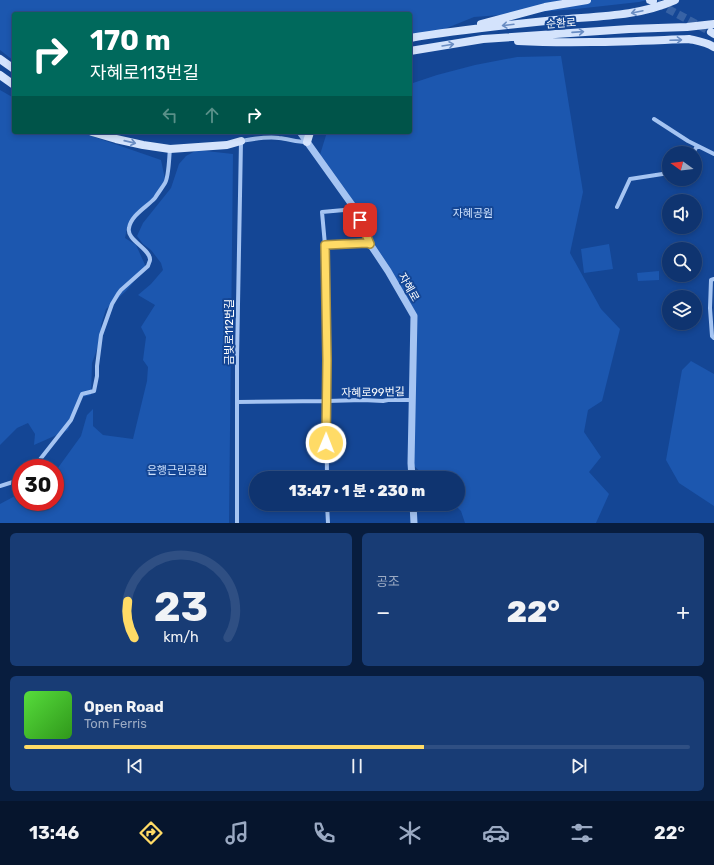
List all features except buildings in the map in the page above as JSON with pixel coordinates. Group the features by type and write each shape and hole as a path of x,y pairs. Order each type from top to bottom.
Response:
{"main road":[{"path":"460,31 545,7 587,0"},
{"name":"순환로","path":"412,38 518,24 621,15 644,10 675,0"},
{"name":"순환로","path":"412,51 483,39 629,29 687,27 713,30"},
{"path":"483,39 541,42 689,39 709,44 714,47"},
{"path":"0,59 12,67"},
{"path":"0,75 12,83"},
{"path":"99,134 143,145 170,149 227,145 241,141"},
{"path":"307,142 309,134"}],"street":[{"path":"654,119 697,146"},
{"name":"자혜로","path":"301,134 355,208 370,244 388,271 414,316 412,471"},
{"path":"241,141 278,138 307,142"},
{"name":"금빛로112번길","path":"237,523 238,248 241,141"},
{"path":"702,148 714,154"},
{"path":"40,459 71,420 82,394 94,391 97,376 96,366 102,335 112,304 121,290 148,266 150,257 129,234 128,230 130,222 155,198 166,181 170,149"},
{"path":"617,207 630,179 662,174"},
{"path":"327,471 325,245 322,212 355,208"},
{"path":"325,245 370,244"},
{"path":"714,279 711,280 710,308 712,336 714,338"},
{"name":"자혜로99번길","path":"237,402 412,400"},
{"path":"0,486 12,482"},
{"path":"327,511 328,523"},
{"path":"413,511 414,523"}],"green space":[{"path":"0,0 647,0 576,9 474,17 412,42 412,12 12,12 12,59 0,50"},
{"name":"자혜공원","path":"561,56 583,192 570,253 601,309 620,329 602,401 588,410 584,432 601,457 589,472 609,494 596,523 465,523 461,511 465,511 465,471 420,471 411,463 414,316 355,209 319,158 326,134 412,134 412,83 475,65 517,57"},
{"path":"0,90 12,97 12,134 86,134 161,160 165,179 156,196 127,228 125,238 136,245 146,267 126,291 106,309 101,325 102,335 92,363 91,395 82,397 74,412 68,430 34,445 35,434 28,423 17,428 0,445"},
{"name":"은행근린공원","path":"197,150 233,154 229,523 0,523 0,504 12,498 12,511 64,511 64,460 81,436 87,415 93,409 93,426 103,435 133,439 147,381 148,367 143,360 146,337 141,327 155,305 138,295 151,284 163,270 161,263 137,236 143,223 171,188 179,164 186,156"},
{"path":"609,244 613,269 584,273 581,249"},
{"path":"659,271 659,280 638,281 637,273"},
{"path":"691,361 714,374 714,506 679,483 666,460 682,370"}],"tunnel":[{"path":"657,3 711,32"}],"route":[{"path":"326,443 327,360 325,245 343,243 370,244 360,220"}]}
